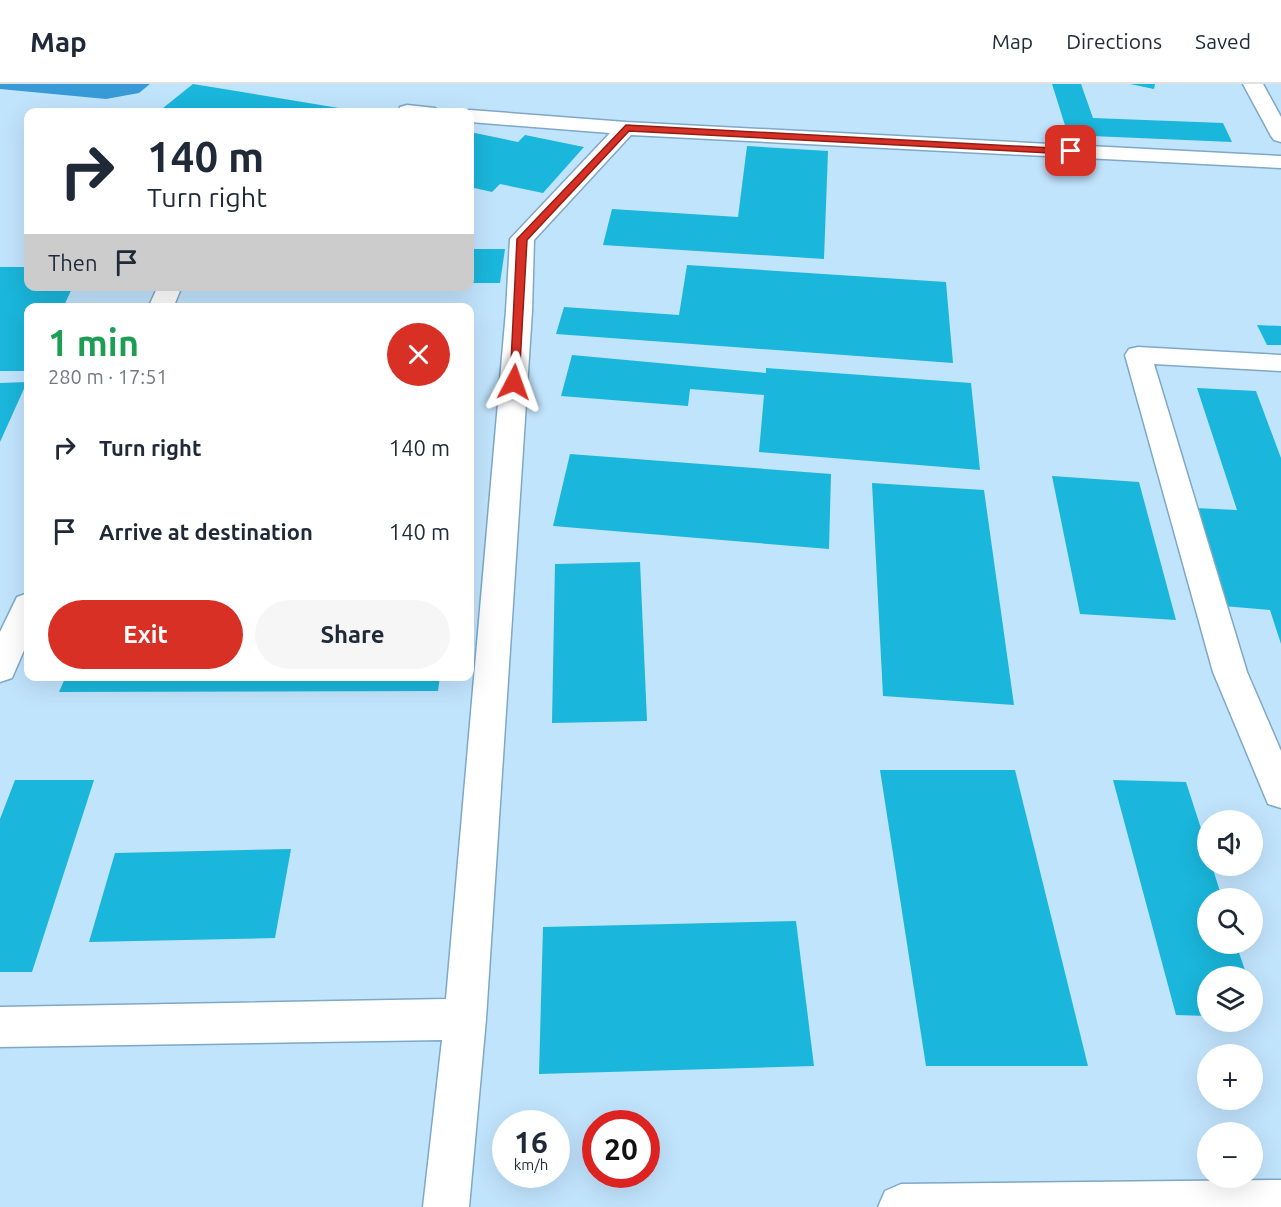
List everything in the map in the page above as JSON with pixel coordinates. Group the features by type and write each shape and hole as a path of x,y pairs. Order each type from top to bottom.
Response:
{"street":[{"path":"1253,84 1281,136"},
{"path":"474,116 626,128 1281,162"},
{"path":"446,1207 465,1019 519,311 522,239 626,128"},
{"path":"1281,363 1138,355 1230,672 1281,793"},
{"path":"0,669 24,614"},
{"path":"0,1027 465,1019"},
{"path":"902,1207 1281,1203"}],"water":[{"path":"0,84 150,84 139,93 106,99 0,89"}],"building":[{"path":"193,84 339,108 163,108"},
{"path":"1052,84 1081,84 1093,118 1223,123 1232,142 1068,135"},
{"path":"1130,84 1155,84 1154,89"},
{"path":"474,133 518,142 525,135 584,147 543,193 500,184 492,192 474,188"},
{"path":"747,146 828,151 824,259 603,245 612,209 738,217"},
{"path":"474,249 505,249 500,283 474,283"},
{"path":"687,265 946,282 953,363 556,334 564,307 679,315"},
{"path":"0,267 24,267 24,291 71,291 65,303 24,303 24,371 0,371"},
{"path":"1257,325 1281,326 1281,345 1267,345"},
{"path":"572,355 766,373 766,368 971,383 980,470 759,452 764,395 690,389 688,406 561,396"},
{"path":"24,382 24,389 0,442 0,383"},
{"path":"1197,388 1256,391 1281,458 1281,644 1270,610 1223,606 1195,508 1237,510"},
{"path":"570,454 831,474 829,549 553,526"},
{"path":"1052,476 1139,482 1176,620 1080,614"},
{"path":"872,483 984,490 1014,705 883,696"},
{"path":"640,562 647,721 552,723 555,564"},
{"path":"64,681 439,681 438,691 59,692"},
{"path":"880,770 1015,770 1088,1066 926,1066"},
{"path":"15,780 94,780 32,972 0,972 0,819"},
{"path":"1113,780 1186,782 1197,816 1197,876 1215,876 1219,888 1197,888 1197,954 1239,954 1244,966 1197,966 1197,1016 1176,1015"},
{"path":"291,849 275,938 89,942 115,853"},
{"path":"796,921 814,1066 539,1074 543,927"}],"route":[{"path":"514,382 522,239 568,193 626,128 1071,151"}]}
